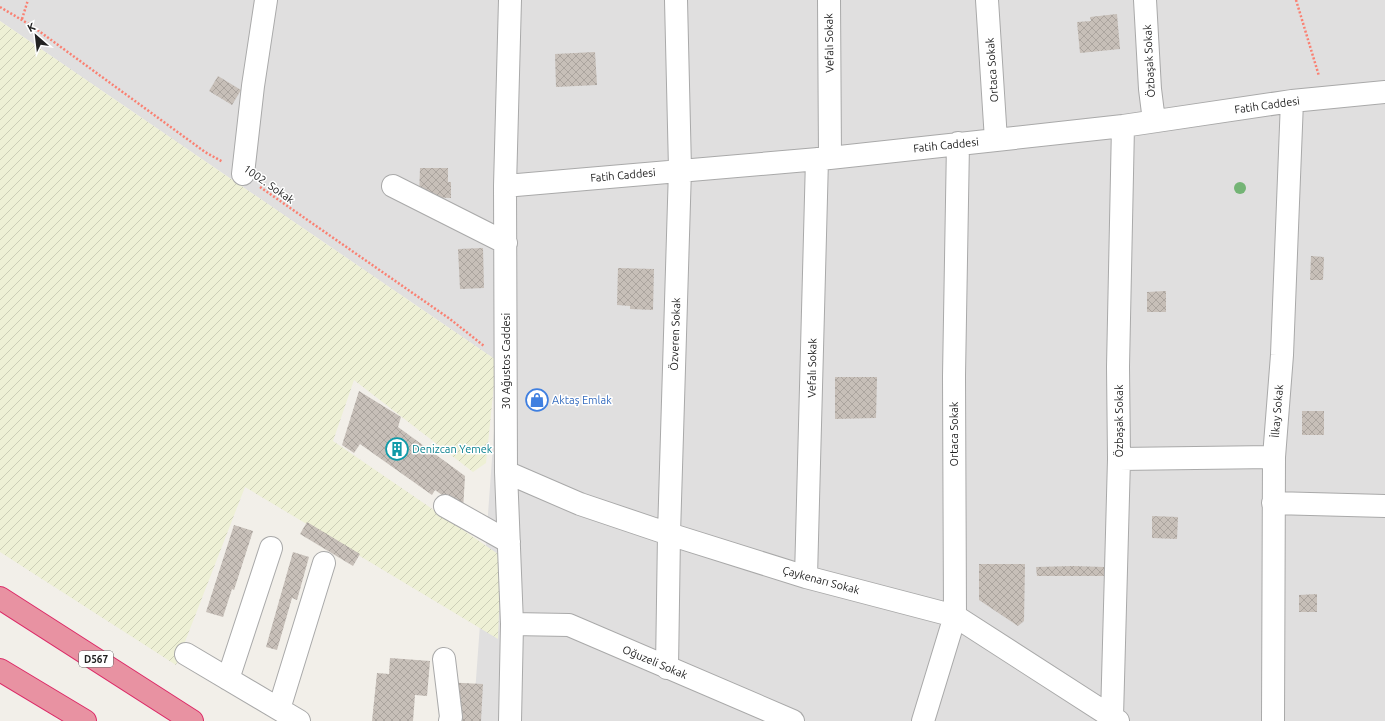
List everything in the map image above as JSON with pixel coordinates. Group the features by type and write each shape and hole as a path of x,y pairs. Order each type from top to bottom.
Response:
{"highway":[{"name":"D567","path":"0,598 192,721"},
{"path":"0,670 85,721"}],"street":[{"path":"243,174 253,86 266,0"},
{"name":"30 Ağustos Caddesi","path":"510,0 506,186 506,472 512,624 510,721"},
{"name":"Özveren Sokak","path":"667,668 669,534 680,169 676,0"},
{"name":"Vefalı Sokak","path":"806,577 824,158 829,0"},
{"name":"Ortaca Sokak","path":"987,0 996,140"},
{"name":"Özbaşak Sokak","path":"1145,0 1150,88 1154,121"},
{"name":"Fatih Caddesi","path":"506,186 680,169 824,158 996,140 1123,126 1292,101 1385,92"},
{"name":"İlkay Sokak","path":"1273,721 1274,457 1282,355 1292,101"},
{"name":"Özbaşak Sokak","path":"1115,719 1119,459 1118,367 1123,126"},
{"name":"Ortaca Sokak","path":"923,721 955,616 954,376 958,143"},
{"path":"393,186 506,243"},
{"path":"1119,459 1274,457"},
{"name":"Çaykenarı Sokak","path":"506,472 580,504 669,534 806,577 955,616 1115,719"},
{"path":"1273,503 1385,506"},
{"path":"445,506 509,542"},
{"path":"228,679 271,548"},
{"path":"279,709 324,563"},
{"name":"Oğuzeli Sokak","path":"512,624 569,625 793,721"},
{"path":"186,654 299,721"},
{"path":"444,659 451,717 450,721"}],"path":[{"path":"22,19 28,0"},
{"path":"1296,0 1325,98"},
{"name":"1002. Sokak","path":"0,7 22,19 205,152 243,174 450,319 506,363"}],"shaded area":[{"path":"0,0 1385,0 1385,721 473,721 499,362 0,21"}],"green space":[{"path":"0,21 499,362 496,365 486,463 473,472 354,380 333,441 501,556 498,639 245,487 176,665 0,552"}],"building":[{"path":"1117,14 1120,49 1080,53 1077,22 1091,21 1090,17"},
{"path":"595,52 597,85 556,87 555,54"},
{"path":"218,76 241,90 232,105 209,91"},
{"path":"420,168 448,168 448,182 451,182 451,198 419,197"},
{"path":"483,248 484,288 460,289 458,249"},
{"path":"1311,256 1324,257 1323,280 1310,280"},
{"path":"618,268 654,269 653,310 630,309 630,306 617,305"},
{"path":"1166,291 1166,312 1147,312 1147,292"},
{"path":"835,377 877,377 876,418 835,419"},
{"name":"Denizcan Yemek","path":"359,391 401,417 398,427 465,476 463,510 435,490 432,495 360,444 354,453 342,445"},
{"path":"1302,411 1324,411 1324,435 1302,435"},
{"path":"1152,516 1178,517 1177,539 1152,538"},
{"path":"307,522 360,554 353,566 300,534"},
{"path":"234,525 253,531 234,590 232,589 223,617 206,612"},
{"path":"293,552 309,557 297,600 292,598 277,650 266,647"},
{"path":"979,564 1025,564 1024,621 1018,626 979,600"},
{"path":"1036,567 1104,567 1104,576 1037,576"},
{"path":"1317,594 1317,612 1299,612 1299,595"},
{"path":"390,658 430,661 427,696 415,695 413,721 372,721 377,673 389,674"},
{"path":"442,682 483,684 481,721 440,721"}],"place":[{"name":"Aktaş Emlak","path":"537,400"},
{"name":"Denizcan Yemek","path":"397,449"}]}
